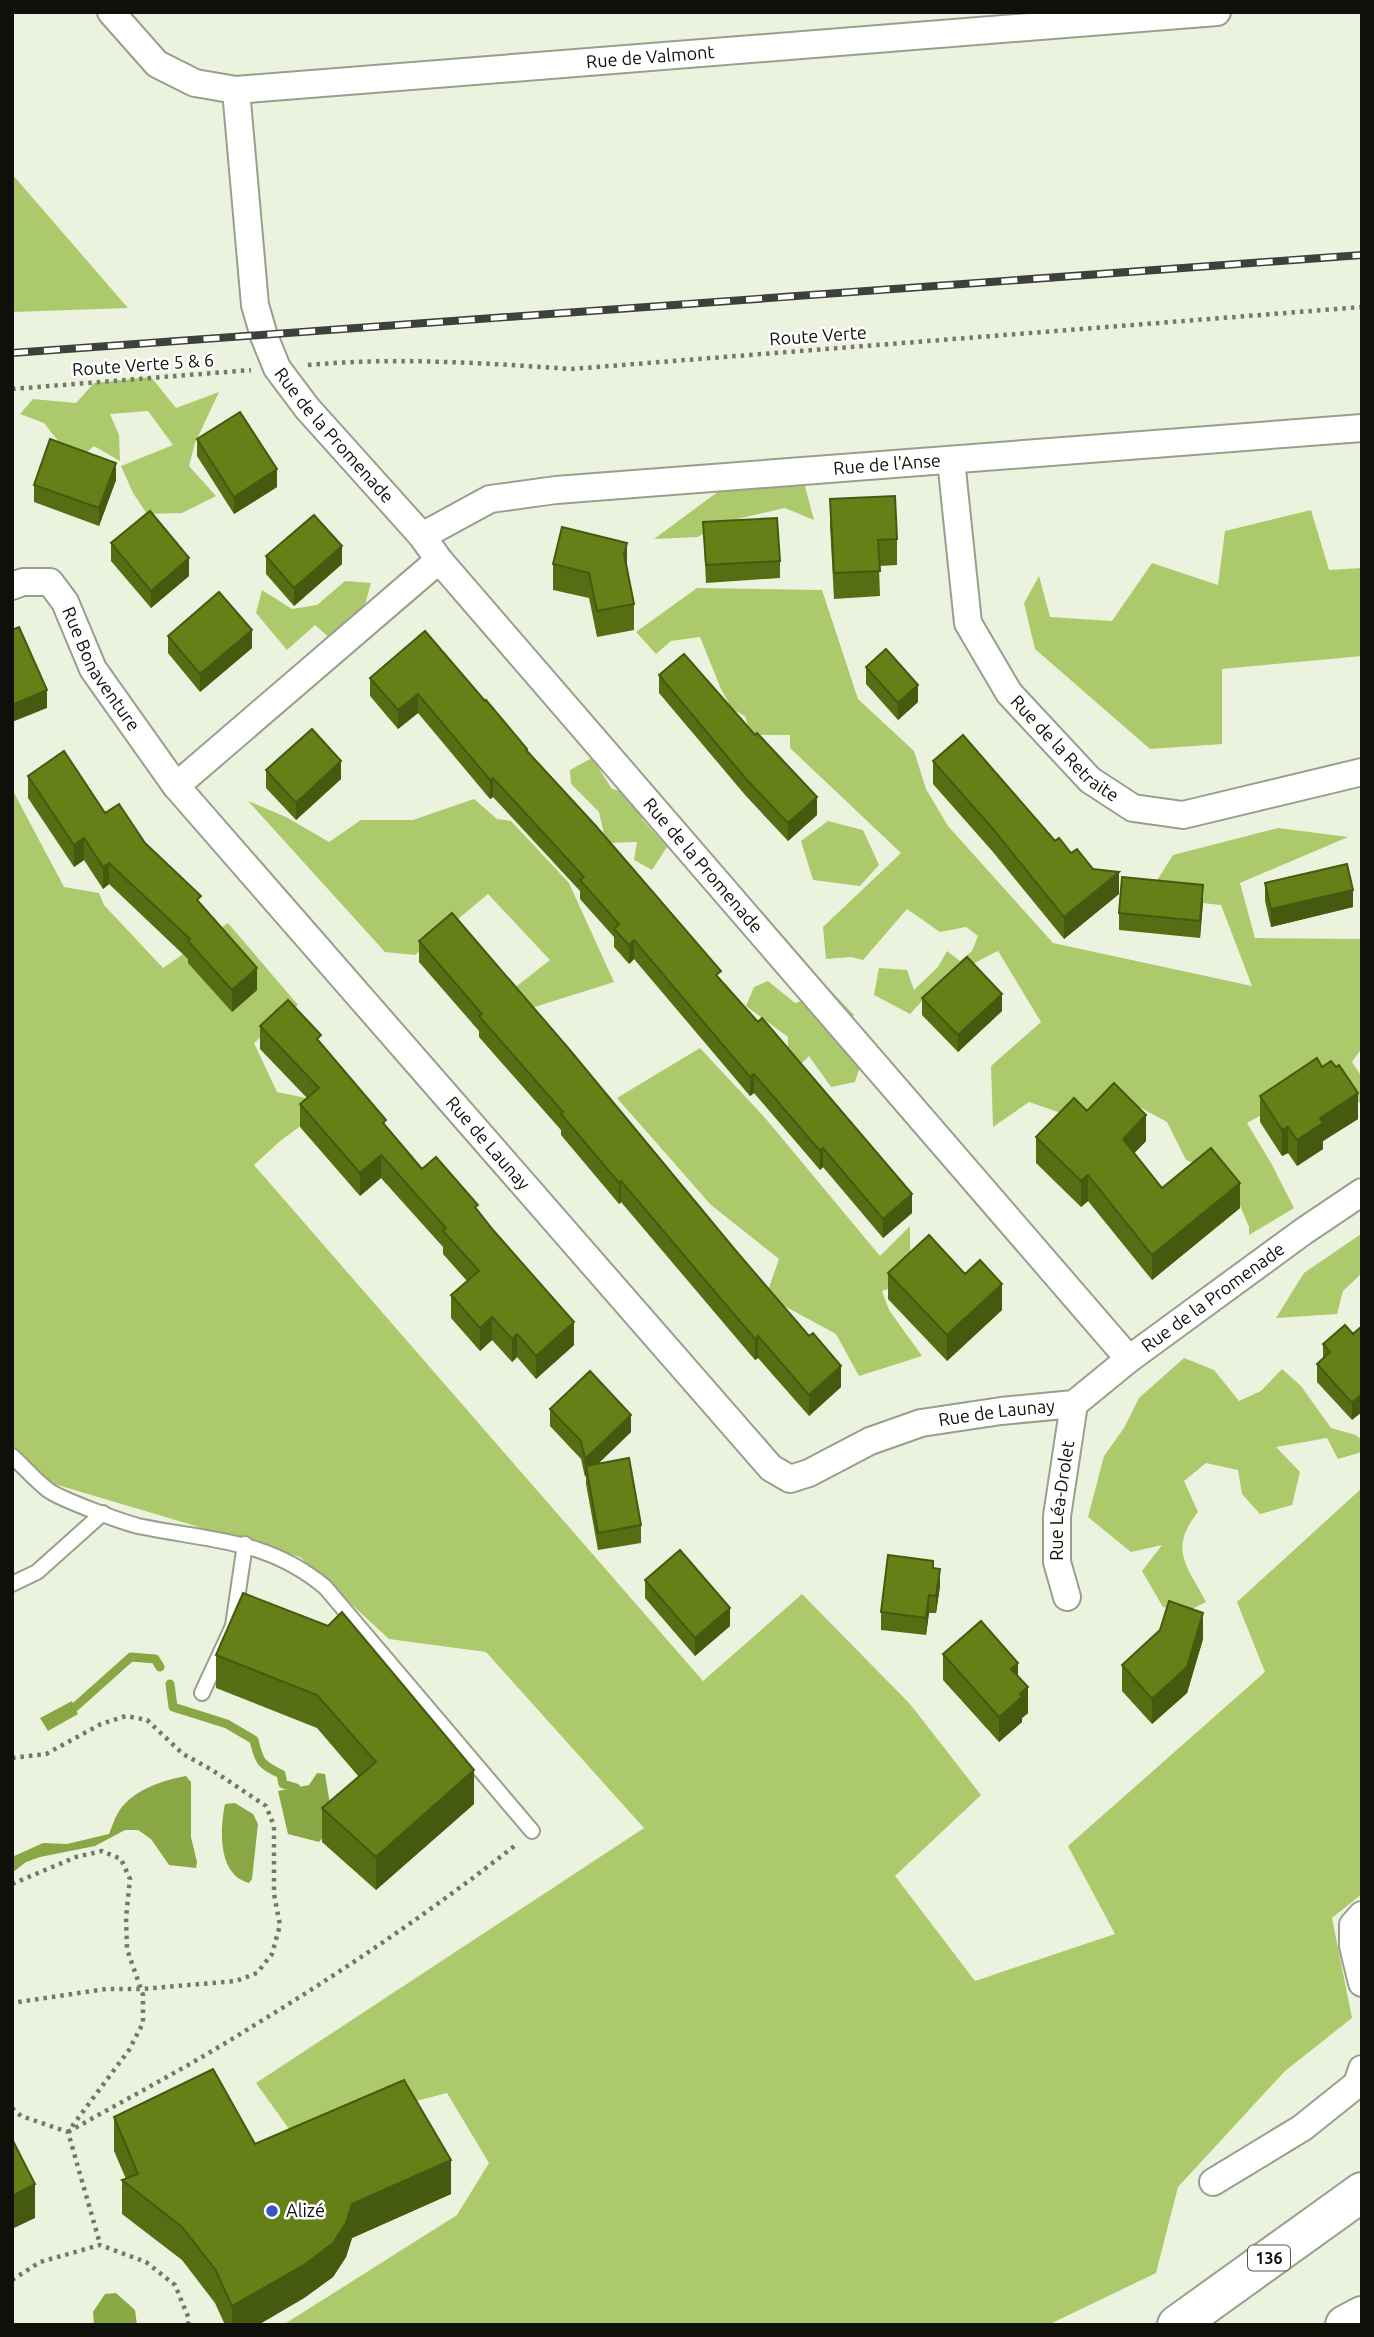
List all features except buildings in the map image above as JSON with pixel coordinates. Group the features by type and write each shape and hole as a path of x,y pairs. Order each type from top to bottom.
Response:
{"main road":[{"name":"136","path":"1177,2325 1362,2193"},
{"path":"1345,2325 1362,2316"}],"street":[{"name":"Rue de Valmont","path":"111,12 157,64 195,83 236,90 1217,12"},
{"name":"Rue de la Promenade","path":"236,90 256,304 264,336 277,368 307,408 422,536 439,560 1129,1359 1362,1192"},
{"name":"Rue de l'Anse","path":"422,536 490,499 556,490 1362,428"},
{"name":"Rue de la Retraite","path":"951,460 968,623 1009,693 1090,780 1133,808 1183,815 1362,772"},
{"path":"176,786 439,560"},
{"name":"Rue Bonaventure","path":"12,586 23,582 50,582 65,602 93,669 176,786"},
{"name":"Rue de Launay","path":"176,786 771,1468 790,1479 809,1473 870,1441 922,1423 1001,1411 1074,1404 1129,1359"},
{"name":"Rue Léa-Drolet","path":"1067,1597 1057,1562 1056,1516 1074,1404"},
{"path":"1362,1915 1353,1925 1353,1946 1362,1983"},
{"path":"1213,2182 1302,2128 1357,2084 1362,2069"}],"lane":[{"path":"12,1457 50,1492 103,1513 135,1525 245,1544 303,1569 325,1587 532,1831"},
{"path":"12,1584 37,1572 103,1513"},
{"path":"202,1693 233,1626 245,1544"}],"path":[{"name":"Route Verte","path":"277,368 351,362 461,362 571,369 1362,307"},
{"name":"Route Verte 5 & 6","path":"12,389 277,368"},
{"path":"12,1758 46,1755 101,1724 126,1716 147,1720 183,1754 266,1806 274,1826 274,1894 280,1925 272,1954 257,1973 236,1981 141,1989 106,1989 12,2003"},
{"path":"12,2108 21,2116 68,2132 252,2027 361,1958 466,1884 532,1831"},
{"path":"12,1884 76,1857 102,1851 121,1859 131,1880 127,1950 141,1989 142,2023 129,2050 68,2132"},
{"path":"68,2132 100,2245"},
{"path":"12,2280 40,2262 100,2245 146,2262 175,2285 189,2319 188,2325"}],"shaded area":[{"path":"12,174 128,308 12,312"},
{"path":"151,377 176,408 219,392 195,443 189,466 216,496 182,513 147,514 133,493 121,466 173,445 148,411 110,414 119,435 120,461 94,446 86,453 63,447 44,423 20,414 33,399 76,403 94,383"},
{"path":"804,483 814,520 785,508 720,523 698,537 654,539 723,488"},
{"path":"1311,510 1329,570 1362,568 1362,656 1222,669 1222,744 1150,749 1035,649 1024,603 1039,576 1050,617 1112,621 1152,563 1218,585 1225,531"},
{"path":"345,581 371,583 363,612 332,640 315,625 287,650 256,613 262,590 292,609 317,605"},
{"path":"697,588 822,590 858,699 914,751 926,789 948,826 1053,943 1252,986 1221,905 1174,900 1156,882 1173,855 1278,828 1348,837 1240,883 1255,938 1362,939 1362,1048 1352,1062 1362,1077 1362,1106 1336,1074 1247,1123 1294,1208 1249,1235 1249,1227 1228,1177 1186,1160 1167,1122 1121,1097 1087,1122 1029,1102 993,1127 991,1066 1041,1022 998,951 951,978 910,1014 874,995 879,968 907,970 914,990 938,967 947,951 960,961 972,951 978,936 966,927 940,932 907,909 863,960 851,957 826,959 823,927 901,853 790,748 790,735 751,735 745,716 732,709 721,689 700,637 671,641 656,654 636,632"},
{"path":"592,758 612,789 643,797 642,819 667,847 652,870 634,860 637,842 606,843 599,812 571,784 570,770"},
{"path":"12,789 64,887 99,893 104,905 163,968 228,923 298,1005 254,1043 277,1092 331,1103 279,1142 254,1165 703,1681 802,1594 910,1704 981,1795 895,1876 975,1981 1115,1934 1068,1846 1265,1672 1237,1602 1362,1488 1362,1894 1332,1918 1352,2018 1285,2071 1178,2187 1156,2273 1048,2325 283,2325 457,2215 489,2163 447,2093 292,2133 256,2083 644,1828 486,1652 389,1639 300,1557 24,1475 12,1462"},
{"path":"474,799 497,819 511,821 569,883 614,982 522,1011 508,993 550,960 488,894 415,955 385,952 248,801 286,817 329,842 361,820 413,820"},
{"path":"828,821 863,830 879,865 860,886 813,880 801,841"},
{"path":"768,981 795,1003 832,992 854,1015 834,1038 861,1063 855,1082 831,1087 809,1056 797,1068 788,1057 788,1037 746,1006 754,987"},
{"path":"700,1048 766,1119 880,1256 910,1226 910,1272 897,1286 882,1291 889,1310 922,1356 859,1376 836,1334 766,1296 779,1259 711,1205 617,1098"},
{"path":"1361,1234 1362,1273 1343,1291 1337,1314 1276,1318 1304,1273"},
{"path":"1184,1358 1214,1370 1239,1401 1261,1391 1282,1369 1301,1386 1331,1428 1356,1435 1362,1440 1362,1452 1338,1459 1327,1438 1276,1447 1300,1472 1292,1505 1260,1514 1242,1494 1238,1470 1206,1463 1184,1481 1198,1512 1189,1525 1182,1547 1187,1567 1206,1602 1190,1610 1163,1607 1142,1571 1162,1545 1131,1552 1088,1517 1104,1456 1124,1428 1139,1398"},
{"path":"72,1701 78,1714 48,1731 40,1718"},
{"path":"317,1773 325,1774 331,1829 319,1842 288,1834 278,1791 309,1785"},
{"path":"186,1776 191,1782 191,1837 196,1868 169,1865 151,1839 138,1830 125,1830 95,1846 26,1862 12,1873 12,1857 43,1843 67,1844 109,1834 118,1813 130,1798 167,1780"},
{"path":"235,1803 253,1814 258,1824 252,1879 249,1883 231,1871 223,1850 225,1804"},
{"path":"116,2293 135,2310 137,2325 94,2325 93,2312 105,2294"}],"waterway":[{"path":"75,1707 131,1657 155,1659 160,1667"},
{"path":"170,1684 173,1707 227,1724 254,1740 262,1762 281,1774 283,1784 296,1788"}],"railway":[{"path":"12,353 1362,255"}],"place":[{"name":"Alizé","path":"272,2211"}]}
